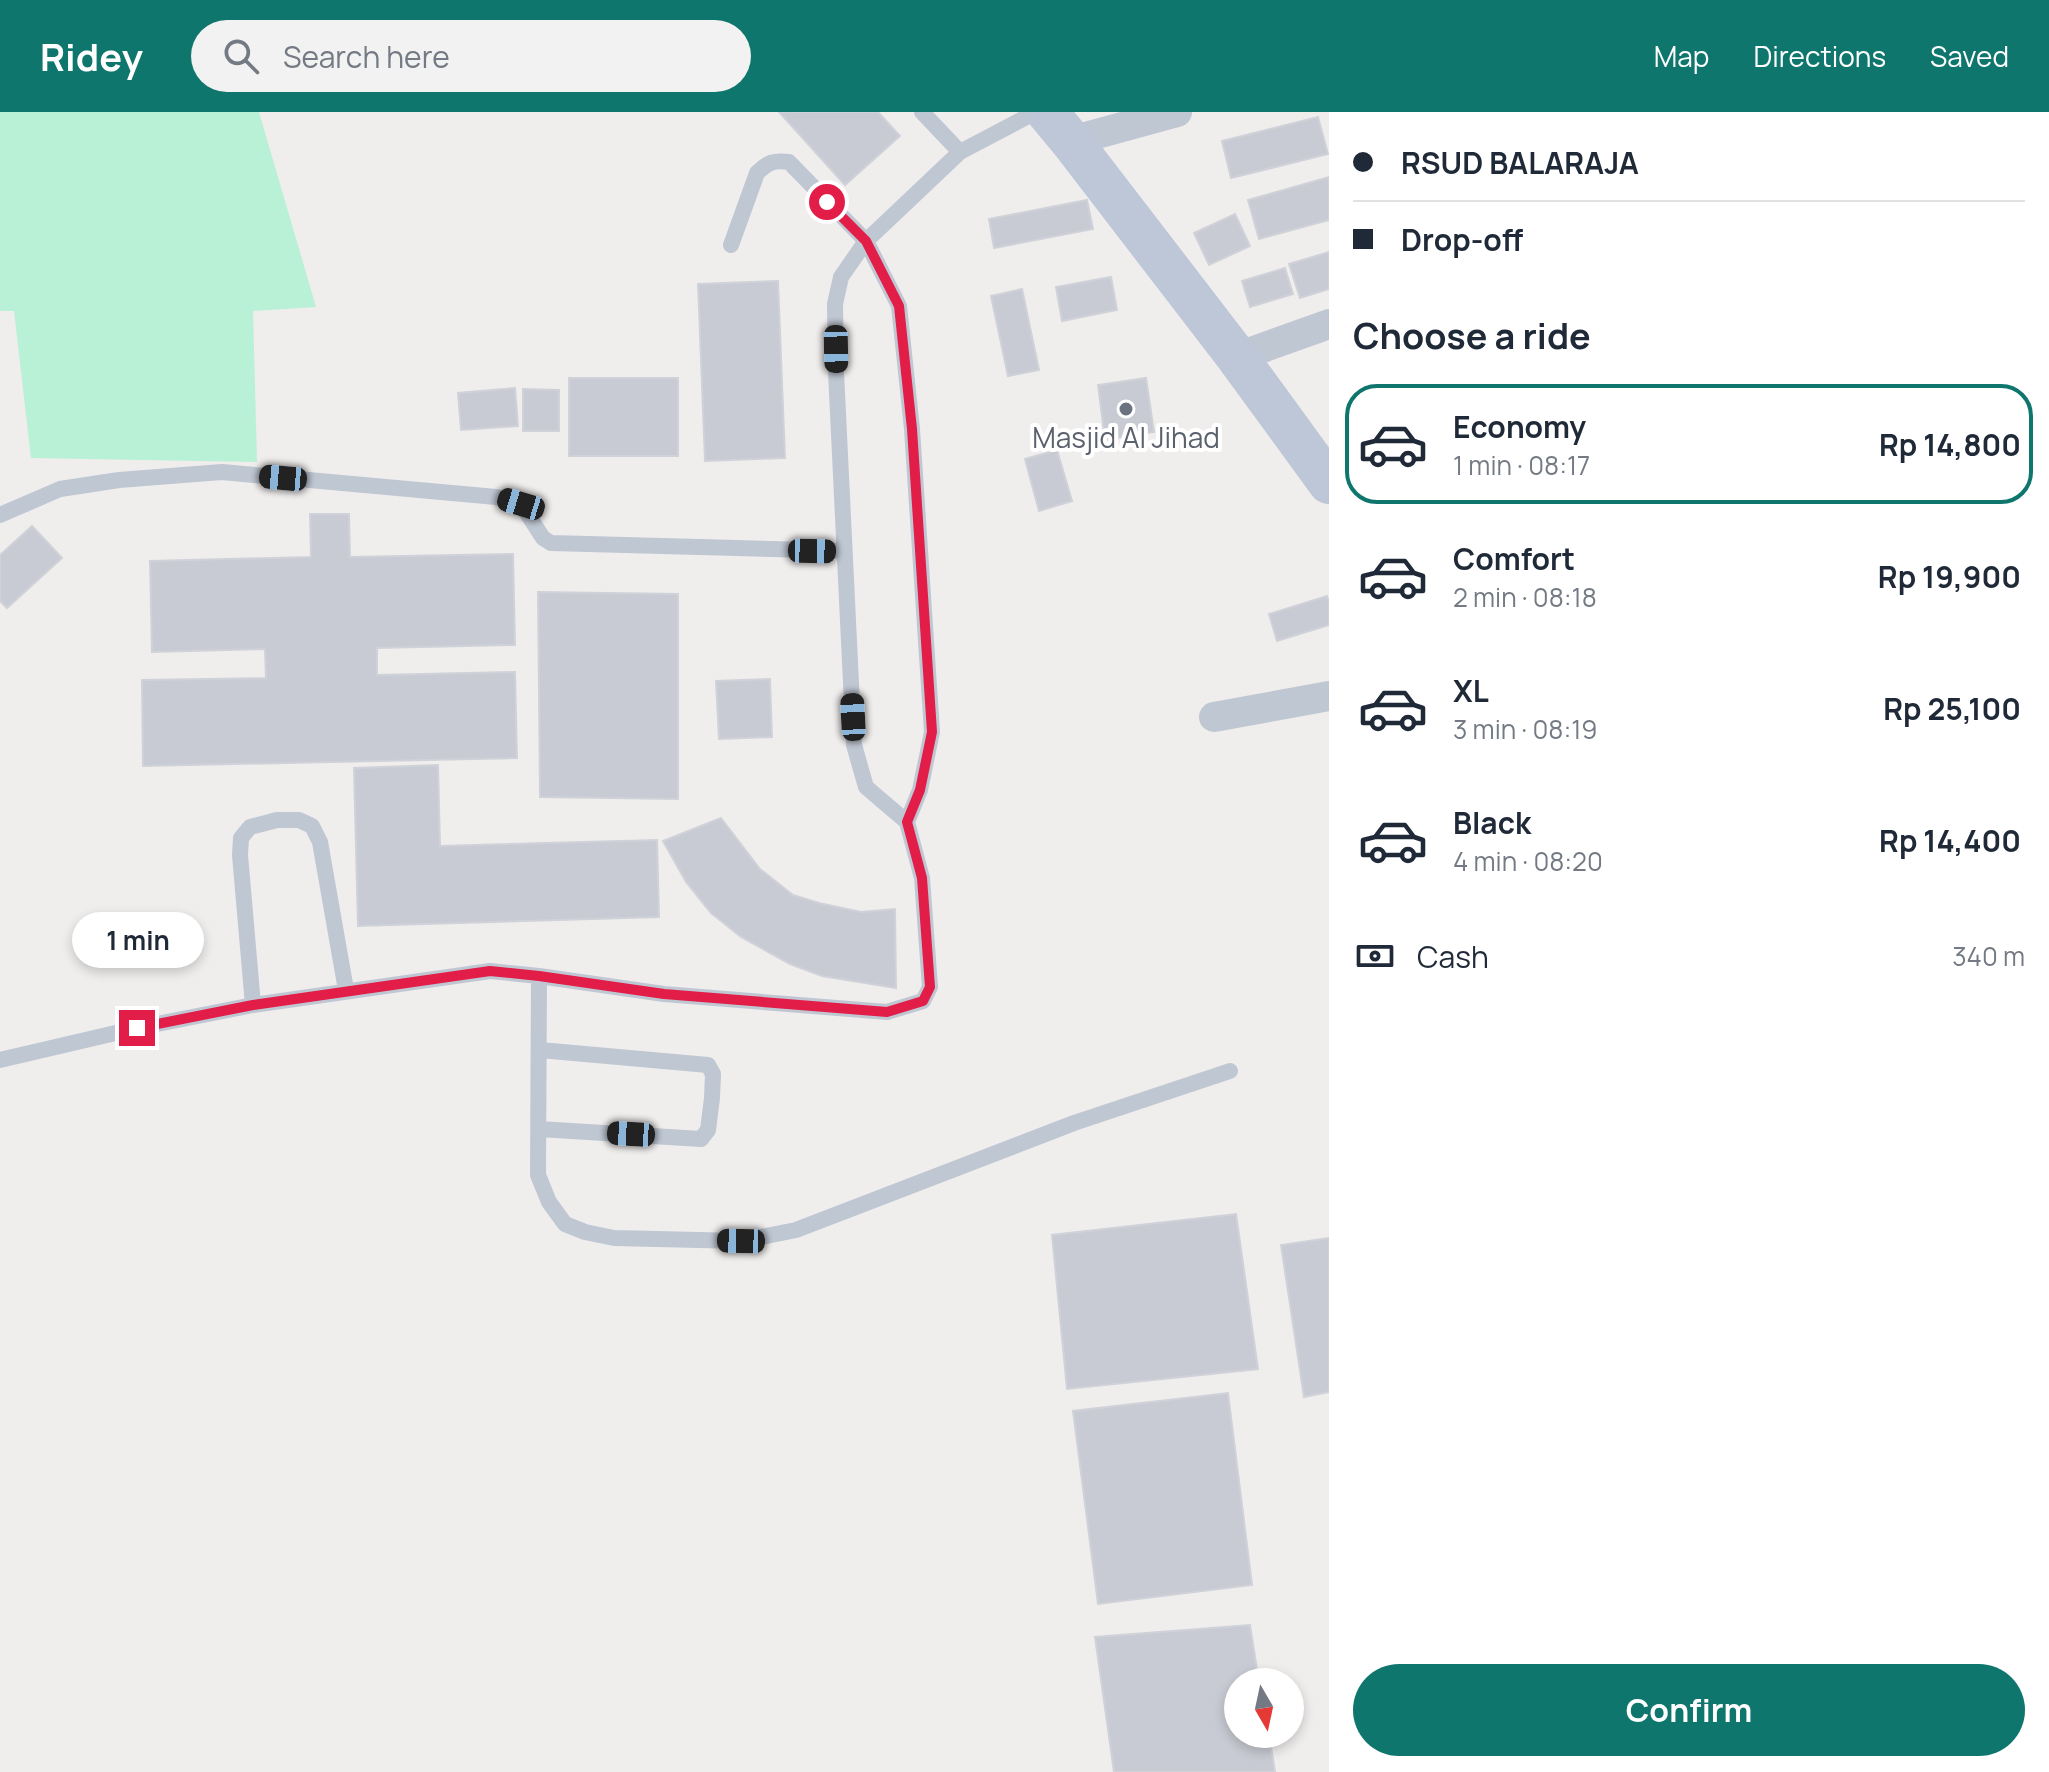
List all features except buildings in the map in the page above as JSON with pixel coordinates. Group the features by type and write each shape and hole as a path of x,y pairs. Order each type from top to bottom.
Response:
{"main road":[{"path":"1059,126 1237,357 1329,483"}],"street":[{"path":"1059,126 1177,112"},
{"path":"1237,357 1329,324"},
{"path":"1214,717 1329,696"}],"lane":[{"path":"922,112 960,152"},
{"path":"0,1060 253,1005 490,971 664,994 887,1012 923,1001 930,987 922,878 907,822 866,787 854,745 835,304 841,277 866,241 960,152 1036,112"},
{"path":"731,245 757,173 774,160 789,162 866,241 899,306 912,429 932,732 920,790 907,822"},
{"path":"0,515 60,489 119,480 222,472 496,497 521,504 543,538 551,543 844,551"},
{"path":"253,1005 241,838 250,827 277,820 299,820 312,826 320,842 346,990"},
{"path":"539,976 538,1175 549,1202 565,1224 614,1238 741,1241 796,1230 1074,1123 1230,1071"},
{"path":"539,1129 701,1139 708,1130 713,1074 708,1065 540,1050"}],"green space":[{"path":"0,112 259,112 316,307 253,311 257,462 31,458 14,311 0,311"}],"place":[{"name":"Masjid Al Jihad","path":"1126,409"}],"route":[{"path":"137,1028 253,1005 490,971 664,994 887,1012 923,1001 930,987 922,878 907,822 920,790 932,732 912,429 899,306 866,241 827,202"}]}
